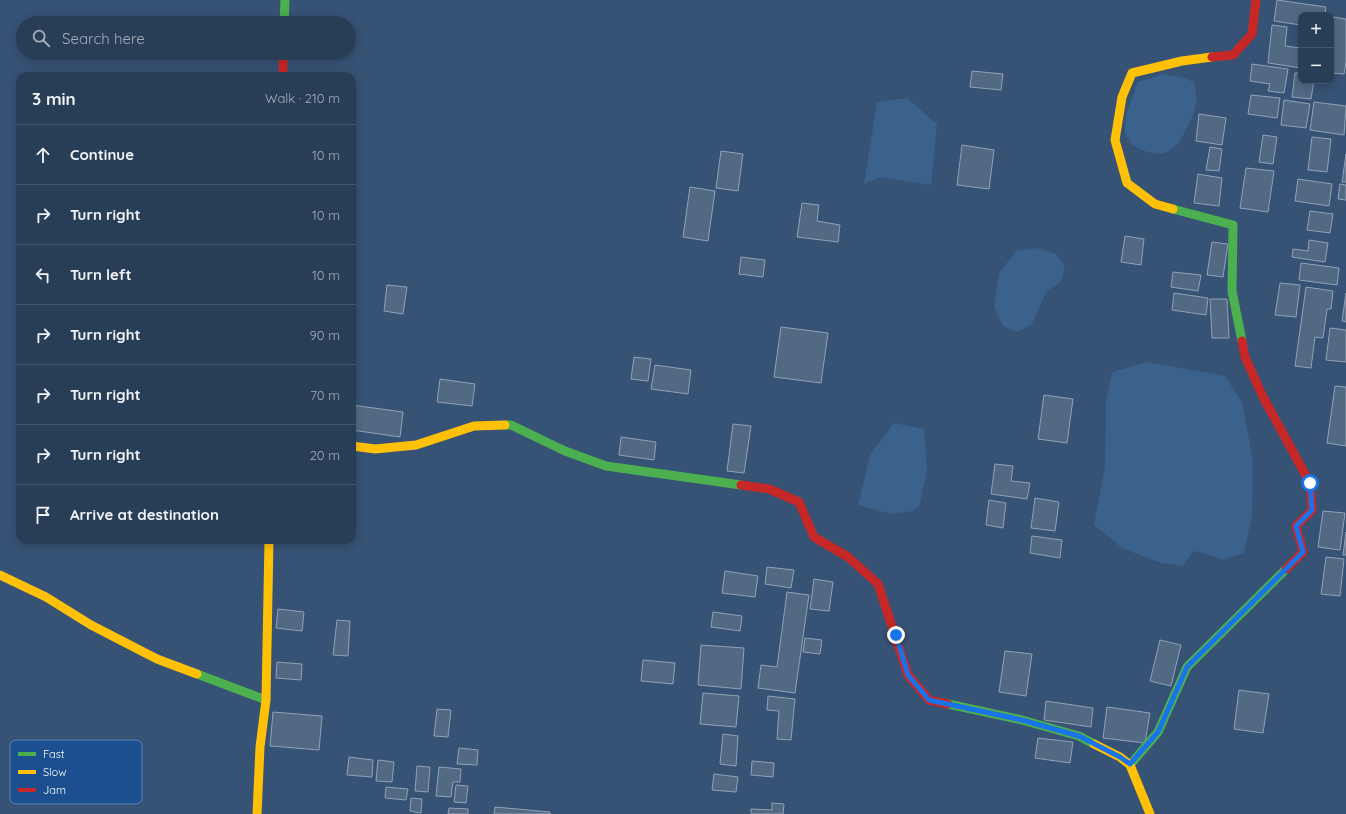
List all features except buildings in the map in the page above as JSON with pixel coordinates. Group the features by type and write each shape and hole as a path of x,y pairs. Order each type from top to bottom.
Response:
{"street":[{"path":"284,16 285,0"},
{"path":"1130,764 1158,732 1187,667 1303,552 1296,526 1312,510 1310,483 1262,397 1245,357 1232,291 1233,226 1155,204 1127,183 1115,140 1122,97 1132,73 1182,61 1233,55 1252,34 1256,0"},
{"path":"283,72 284,60"},
{"path":"356,447 374,449 416,445 474,426 511,425 565,450 606,466 769,489 799,502 814,537 848,557 878,584 908,675 929,700 1022,720 1079,736 1120,757 1130,764 1150,814"},
{"path":"257,814 260,747 266,700 269,544"},
{"path":"0,575 46,597 91,625 157,659 266,700"}],"water":[{"path":"1163,74 1181,77 1194,82 1197,101 1192,118 1179,143 1169,151 1161,154 1147,152 1133,146 1125,134 1126,115 1138,82"},
{"path":"907,98 937,124 931,185 880,177 864,184 877,102"},
{"path":"1037,248 1056,254 1065,266 1061,282 1047,291 1032,324 1018,332 1003,326 994,307 999,273 1016,251"},
{"path":"1147,362 1225,376 1242,402 1253,461 1252,516 1244,553 1222,560 1207,554 1193,551 1183,566 1161,563 1122,548 1094,525 1105,467 1106,401 1112,372"},
{"path":"894,423 924,429 927,469 920,505 913,511 891,514 858,505 870,455"}],"traffic: fast":[{"path":"284,16 285,0"},
{"path":"1173,209 1233,225 1232,291 1242,341"},
{"path":"505,425 511,425 565,451 606,466 741,485"},
{"path":"1130,765 1158,732 1187,667 1286,569"},
{"path":"197,674 266,700"},
{"path":"948,704 1022,720 1079,736 1094,744"}],"traffic: slow":[{"path":"1173,209 1155,204 1127,183 1115,140 1122,97 1132,73 1182,61 1212,57"},
{"path":"356,447 375,449 416,445 474,426 505,425"},
{"path":"257,814 260,747 266,700 269,544"},
{"path":"0,575 46,597 91,625 157,659 197,674"},
{"path":"1094,744 1120,757 1130,765 1150,814"}],"traffic: jam":[{"path":"1212,57 1233,55 1252,34 1256,0"},
{"path":"283,60 283,72"},
{"path":"1242,341 1245,357 1263,397 1310,483 1312,510 1296,526 1303,552 1286,569"},
{"path":"741,485 769,489 799,502 814,537 848,557 878,584 908,675 929,700 948,704"}],"route":[{"path":"896,635 908,675 929,700 1022,720 1079,736 1120,757 1130,764 1158,732 1187,667 1303,552 1296,526 1312,510 1310,483"}]}
